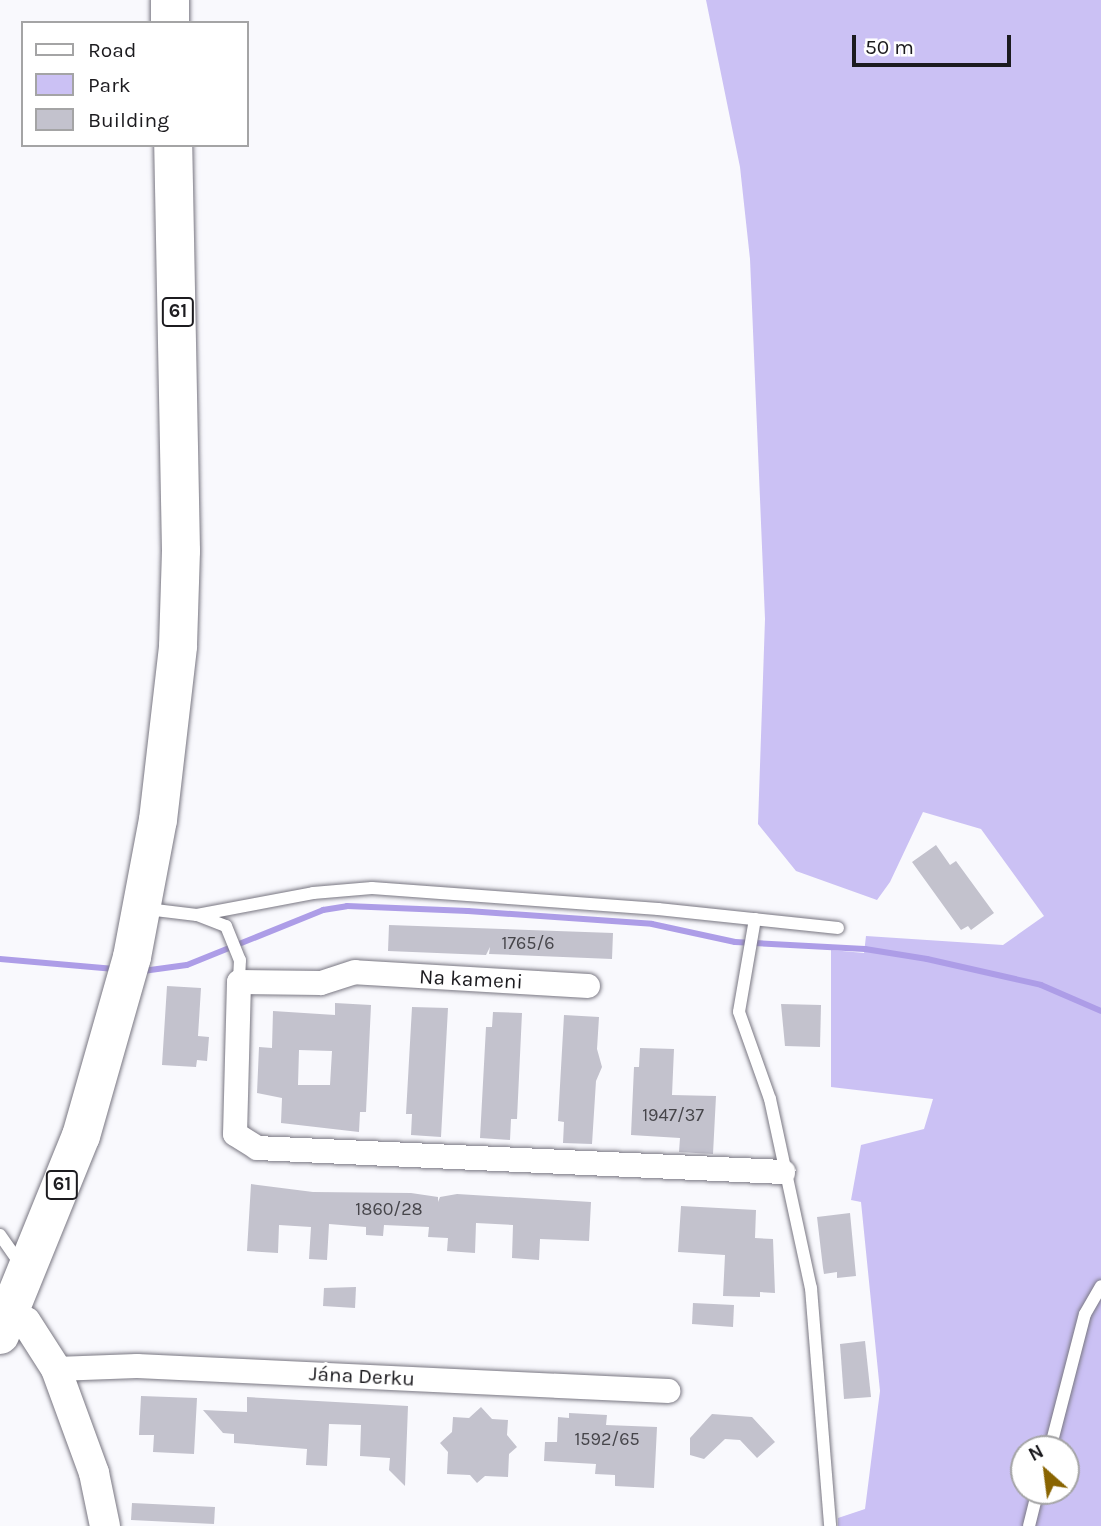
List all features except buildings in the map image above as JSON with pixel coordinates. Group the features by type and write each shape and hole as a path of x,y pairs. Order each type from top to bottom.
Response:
{"main road":[{"path":"170,0 170,21"},
{"name":"61","path":"5,1325 28,1275 80,1136 129,968 143,908 178,646 181,454 173,147"}],"street":[{"name":"Na kameni","path":"239,971 321,983 355,972 588,986"},
{"path":"239,971 235,1134 257,1149 382,1146 783,1172"},
{"path":"5,1325 26,1321 56,1369 94,1473 105,1526"},
{"name":"Jána Derku","path":"56,1369 137,1366 668,1391"}],"lane":[{"path":"197,915 313,893 372,888 838,928"},
{"path":"143,908 197,915 219,921 233,933 239,971"},
{"path":"755,919 751,955 739,1012 770,1099 783,1172 811,1288 830,1526"},
{"path":"0,1236 28,1275"},
{"path":"1054,1435 1085,1314 1101,1286"},
{"path":"1029,1526 1034,1505"}],"green space":[{"path":"706,0 1101,0 1101,1526 838,1526 838,1518 865,1509 880,1391 861,1202 851,1200 861,1145 924,1129 933,1099 831,1087 831,950 864,953 866,936 1003,945 1044,916 981,829 923,812 890,882 877,900 796,871 758,824 765,619 750,259 740,167"}],"waterway":[{"path":"143,971 187,965 323,910 347,906 468,911 652,924 735,942 865,949 927,959 1041,985 1101,1011"},
{"path":"0,959 115,969"}]}
